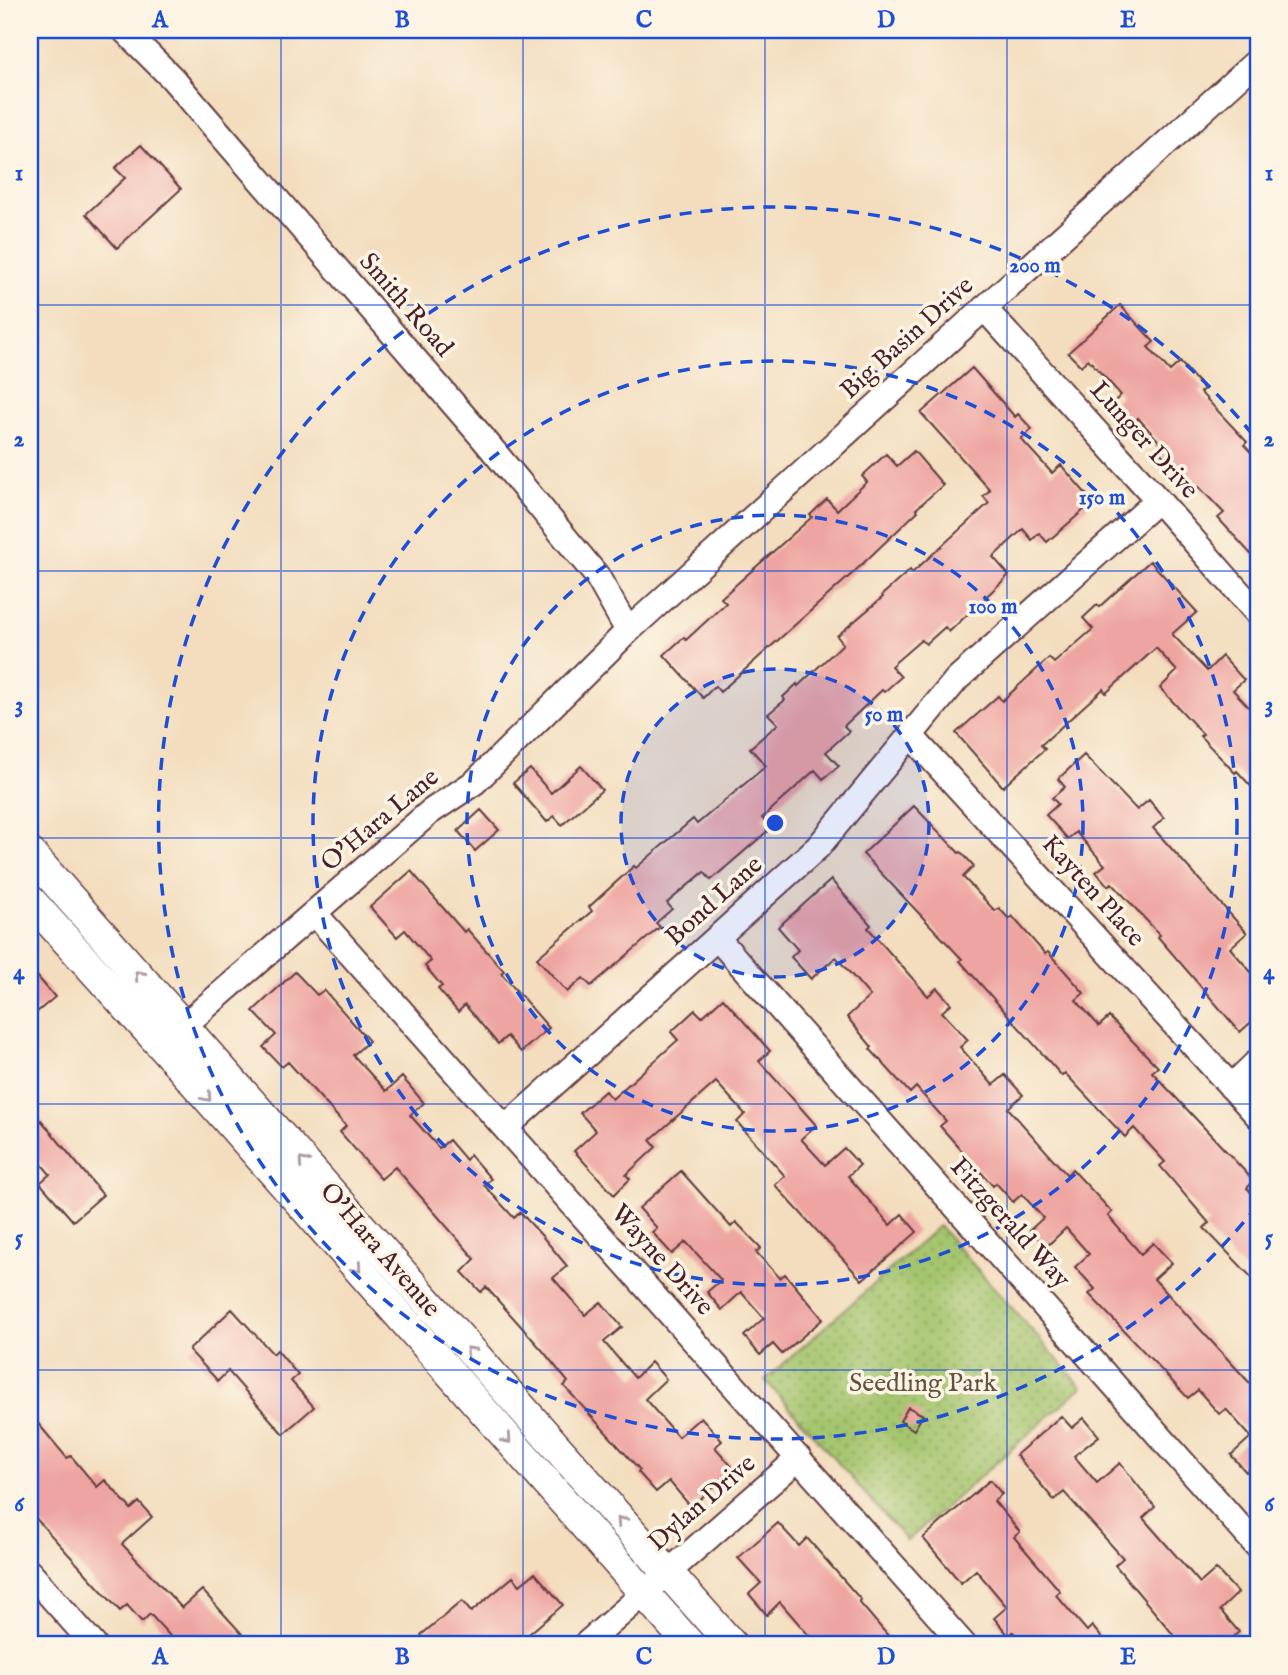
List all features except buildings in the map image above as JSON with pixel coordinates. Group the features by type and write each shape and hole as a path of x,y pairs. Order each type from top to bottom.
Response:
{"street":[{"name":"Smith Road","path":"124,30 172,78 482,437 597,576 628,631"},
{"name":"Big Basin Drive","path":"628,631 1258,60"},
{"name":"Lunger Drive","path":"984,308 1258,614"},
{"name":"Bond Lane","path":"505,1128 818,847 957,679 1158,500"},
{"name":"O'Hara Lane","path":"162,1046 430,811 475,782 628,631"},
{"name":"Kayten Place","path":"911,736 1258,1116"},
{"name":"O'Hara Avenue","path":"30,853 184,1026 656,1583 690,1645"},
{"name":"O'Hara Avenue","path":"30,900 656,1583 732,1645"},
{"name":"Wayne Drive","path":"315,914 964,1645"},
{"name":"Fitzgerald Way","path":"718,939 1258,1547"},
{"path":"1231,1087 1258,1061"},
{"name":"Dylan Drive","path":"585,1645 799,1458"},
{"path":"30,1573 94,1645"}],"green space":[{"name":"Seedling Park","path":"939,1226 1082,1387 907,1541 765,1380"}]}
